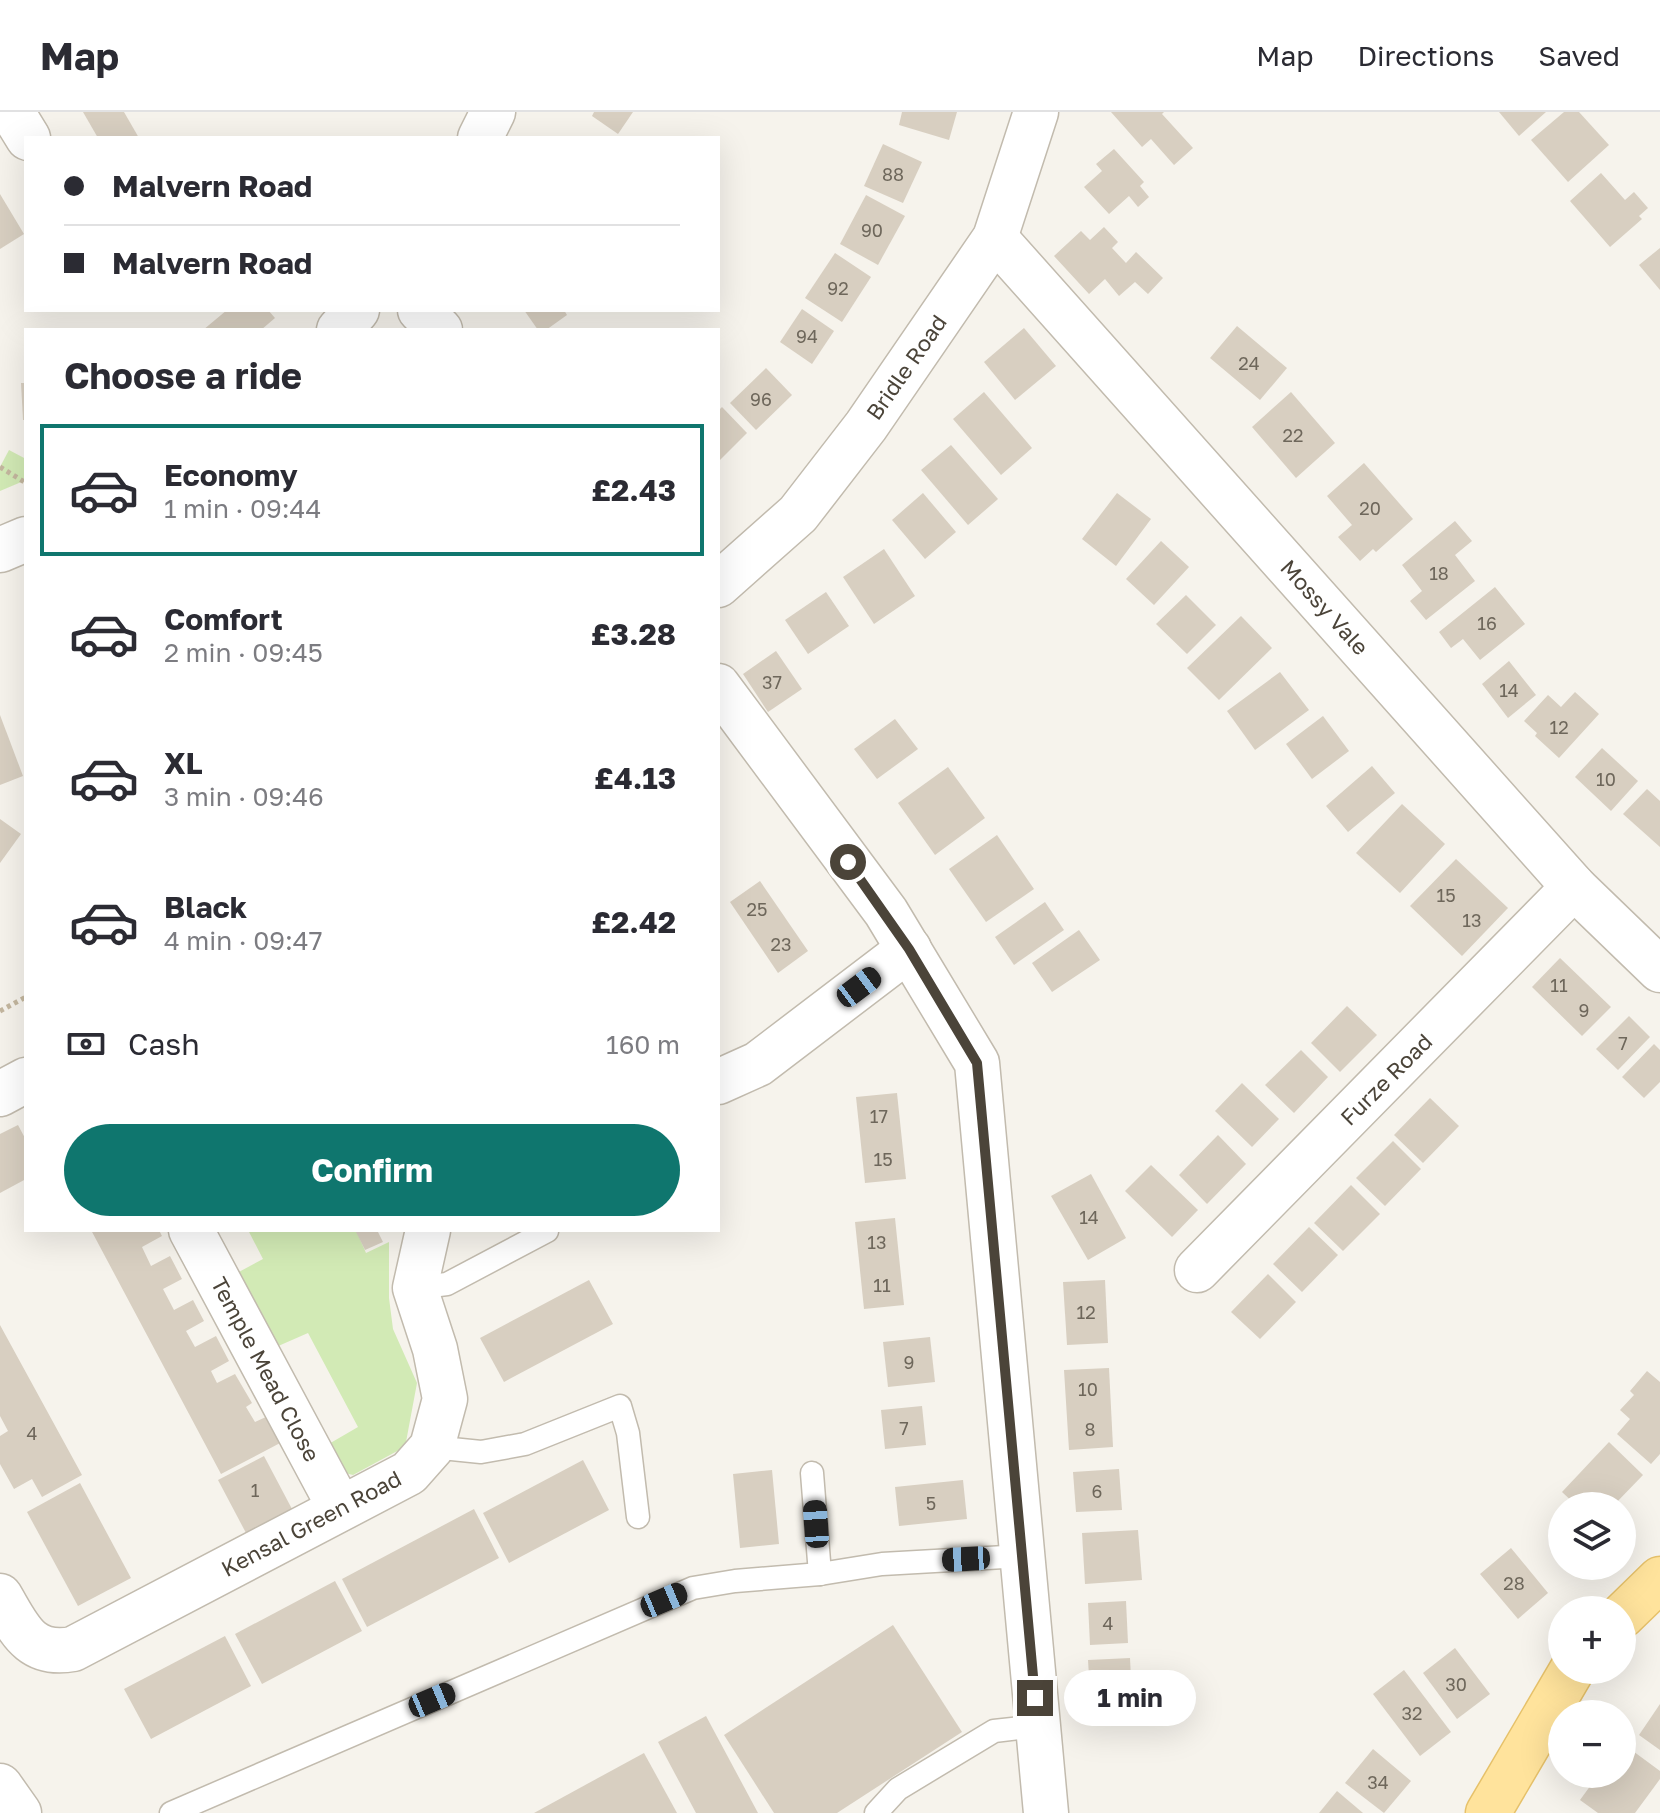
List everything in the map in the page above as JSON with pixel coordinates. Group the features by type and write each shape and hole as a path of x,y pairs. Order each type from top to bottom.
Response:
{"main road":[{"path":"1636,1602 1660,1579"},
{"path":"1488,1813 1564,1684"}],"street":[{"path":"12,112 27,136"},
{"path":"481,136 493,112"},
{"name":"Bridle Road","path":"720,583 798,514 866,426 995,238 1036,112"},
{"name":"Mossy Vale","path":"995,238 1574,887 1660,970"},
{"path":"341,328 355,312"},
{"path":"422,312 438,328"},
{"path":"0,550 24,540"},
{"path":"720,689 886,912 977,1063 1046,1813"},
{"name":"Furze Road","path":"1197,1270 1574,887"},
{"path":"720,1081 758,1064 909,949"},
{"path":"0,1094 24,1081"},
{"name":"Temple Mead Close","path":"192,1232 340,1508"},
{"path":"415,1288 428,1232"},
{"name":"Kensal Green Road","path":"0,1596 28,1641 45,1649 73,1649 409,1473 432,1447 445,1399 435,1349 415,1288"},
{"path":"0,1786 19,1813"}],"lane":[{"path":"415,1288 447,1284 545,1232"},
{"path":"432,1447 481,1452 525,1444 620,1406 628,1433 638,1517"},
{"path":"812,1473 820,1574"},
{"path":"171,1813 693,1588 882,1564 1022,1556"},
{"path":"876,1813 898,1789 994,1731 1038,1726"}],"path":[{"path":"0,467 24,482"},
{"path":"0,1011 24,998"}],"green space":[{"path":"9,450 24,458 24,481 0,491 0,467"},
{"path":"249,1232 357,1232 366,1253 389,1242 389,1298 393,1329 417,1383 406,1442 401,1449 353,1475 341,1472 327,1445 358,1427 308,1333 276,1347 237,1273 263,1259"}],"building":[{"path":"83,112 124,112 138,136 97,136"},
{"path":"594,112 633,112 618,134 592,116"},
{"path":"902,112 957,112 949,140 899,125"},
{"path":"1111,112 1164,112 1162,114 1193,148 1174,165 1151,139 1142,147"},
{"path":"1499,112 1546,112 1519,136"},
{"path":"1564,112 1579,112 1609,145 1568,182 1531,140"},
{"path":"883,144 922,162 903,203 864,186"},
{"path":"1114,149 1144,182 1140,186 1149,197 1138,207 1129,196 1109,214 1084,187 1102,171 1096,164"},
{"path":"1601,173 1625,200 1634,192 1648,208 1639,216 1642,219 1610,247 1570,201"},
{"path":"0,194 24,234 0,249"},
{"path":"866,195 905,216 878,265 840,244"},
{"path":"1104,227 1118,242 1112,248 1126,263 1136,252 1163,278 1148,294 1135,282 1119,296 1105,279 1089,294 1054,256 1081,231 1090,240"},
{"path":"1660,248 1660,290 1639,265"},
{"path":"835,253 871,277 842,322 805,298"},
{"path":"802,309 834,331 812,364 780,342"},
{"path":"225,312 270,312 275,318 263,328 205,328"},
{"path":"525,312 565,312 567,315 549,328 537,328"},
{"path":"1237,326 1287,368 1260,400 1210,358"},
{"path":"1024,328 1056,366 1015,400 984,362"},
{"path":"766,368 792,395 756,430 730,403"},
{"path":"21,383 24,383 23,420"},
{"path":"984,392 1032,448 1001,475 953,419"},
{"path":"1291,392 1335,443 1296,478 1252,427"},
{"path":"722,407 747,433 720,460"},
{"path":"951,445 998,499 968,525 921,470"},
{"path":"1364,463 1413,519 1376,552 1373,549 1360,561 1338,537 1352,525 1327,496"},
{"path":"923,493 956,532 925,559 892,520"},
{"path":"1117,493 1151,519 1116,566 1082,539"},
{"path":"1455,521 1472,541 1455,555 1475,581 1426,620 1410,601 1422,591 1402,565"},
{"path":"1161,541 1189,567 1154,605 1126,579"},
{"path":"884,549 915,596 874,624 843,577"},
{"path":"1495,587 1525,624 1480,660 1463,639 1451,648 1439,632"},
{"path":"826,592 849,626 808,654 785,620"},
{"path":"1186,595 1216,625 1187,654 1156,624"},
{"path":"1241,616 1272,648 1219,700 1187,668"},
{"path":"776,651 802,689 768,712 743,674"},
{"path":"1509,661 1536,695 1508,718 1482,684"},
{"path":"1280,672 1309,710 1255,750 1227,711"},
{"path":"1575,692 1599,714 1559,758 1524,721 1548,695 1561,707"},
{"path":"0,715 23,776 0,785"},
{"path":"1323,716 1349,751 1312,779 1286,744"},
{"path":"895,719 918,749 877,779 854,749"},
{"path":"1602,748 1638,781 1611,811 1575,777"},
{"path":"1372,766 1395,793 1348,832 1326,806"},
{"path":"948,767 985,818 935,855 898,803"},
{"path":"1647,789 1660,801 1660,847 1623,814"},
{"path":"1402,804 1445,844 1400,893 1356,853"},
{"path":"0,819 21,834 0,863"},
{"path":"997,835 1034,889 986,922 949,869"},
{"path":"1456,859 1508,908 1462,956 1410,906"},
{"path":"760,881 808,951 778,973 730,902"},
{"path":"1045,902 1064,930 1014,965 995,937"},
{"path":"1079,930 1100,960 1052,992 1032,963"},
{"path":"1560,958 1611,1007 1582,1036 1532,987"},
{"path":"1347,1006 1377,1035 1340,1072 1311,1043"},
{"path":"1629,1016 1650,1037 1618,1070 1596,1049"},
{"path":"1654,1044 1660,1050 1660,1082 1644,1098 1622,1077"},
{"path":"1301,1050 1328,1077 1294,1113 1265,1085"},
{"path":"1242,1083 1279,1119 1252,1147 1215,1111"},
{"path":"897,1093 906,1179 865,1183 856,1097"},
{"path":"1430,1098 1459,1126 1423,1163 1394,1135"},
{"path":"18,1125 24,1136 24,1180 0,1193 0,1134"},
{"path":"1218,1135 1246,1164 1207,1204 1179,1175"},
{"path":"1393,1141 1421,1169 1385,1206 1356,1178"},
{"path":"1151,1165 1198,1210 1172,1237 1125,1191"},
{"path":"1091,1174 1126,1238 1088,1260 1051,1196"},
{"path":"1351,1185 1380,1214 1343,1251 1314,1223"},
{"path":"895,1218 904,1305 864,1309 855,1222"},
{"path":"1309,1227 1338,1255 1302,1292 1273,1264"},
{"path":"92,1232 160,1232 162,1236 142,1247 151,1266 170,1256 182,1279 163,1289 174,1310 193,1300 204,1321 186,1331 195,1347 216,1336 229,1361 211,1371 217,1383 235,1374 252,1403 246,1407 255,1422 268,1416 282,1442 221,1474"},
{"path":"356,1232 378,1232 383,1242 365,1250"},
{"path":"1268,1274 1296,1302 1260,1339 1231,1312"},
{"path":"589,1280 613,1324 504,1382 480,1338"},
{"path":"1105,1280 1108,1343 1067,1345 1063,1282"},
{"path":"0,1325 82,1475 42,1497 32,1479 14,1489 0,1464 0,1436 8,1431 0,1416"},
{"path":"930,1337 935,1382 888,1387 883,1342"},
{"path":"1109,1368 1113,1447 1069,1450 1064,1370"},
{"path":"1647,1371 1660,1382 1660,1454 1651,1464 1617,1434 1630,1419 1620,1410 1634,1395 1630,1391"},
{"path":"922,1406 926,1445 885,1449 881,1410"},
{"path":"1609,1442 1643,1475 1627,1492 1562,1492"},
{"path":"264,1456 292,1509 246,1533 218,1480"},
{"path":"583,1460 609,1510 509,1563 483,1513"},
{"path":"1119,1469 1122,1510 1076,1512 1073,1472"},
{"path":"772,1470 779,1544 740,1548 733,1474"},
{"path":"963,1480 967,1519 899,1526 895,1487"},
{"path":"80,1483 131,1578 78,1606 27,1512"},
{"path":"474,1509 499,1558 367,1627 342,1579"},
{"path":"1138,1530 1142,1580 1085,1584 1082,1533"},
{"path":"1511,1548 1548,1593 1518,1619 1480,1574"},
{"path":"335,1581 362,1631 262,1684 235,1634"},
{"path":"1126,1601 1128,1643 1090,1645 1088,1603"},
{"path":"893,1625 962,1732 837,1813 774,1813 724,1735"},
{"path":"225,1636 251,1686 151,1739 124,1689"},
{"path":"1455,1648 1490,1694 1457,1719 1423,1673"},
{"path":"1130,1658 1133,1721 1092,1723 1088,1660"},
{"path":"1404,1670 1451,1732 1420,1756 1373,1694"},
{"path":"1660,1704 1660,1750 1639,1735"},
{"path":"706,1716 758,1813 696,1813 658,1742"},
{"path":"1373,1749 1411,1781 1384,1813 1345,1783"},
{"path":"644,1753 677,1813 534,1813 587,1784"},
{"path":"1636,1753 1660,1771 1660,1779 1635,1813 1598,1813 1580,1800 1589,1788 1636,1788"},
{"path":"1337,1791 1363,1813 1319,1813"}],"route":[{"path":"848,862 886,912 977,1063 1035,1698"}]}
